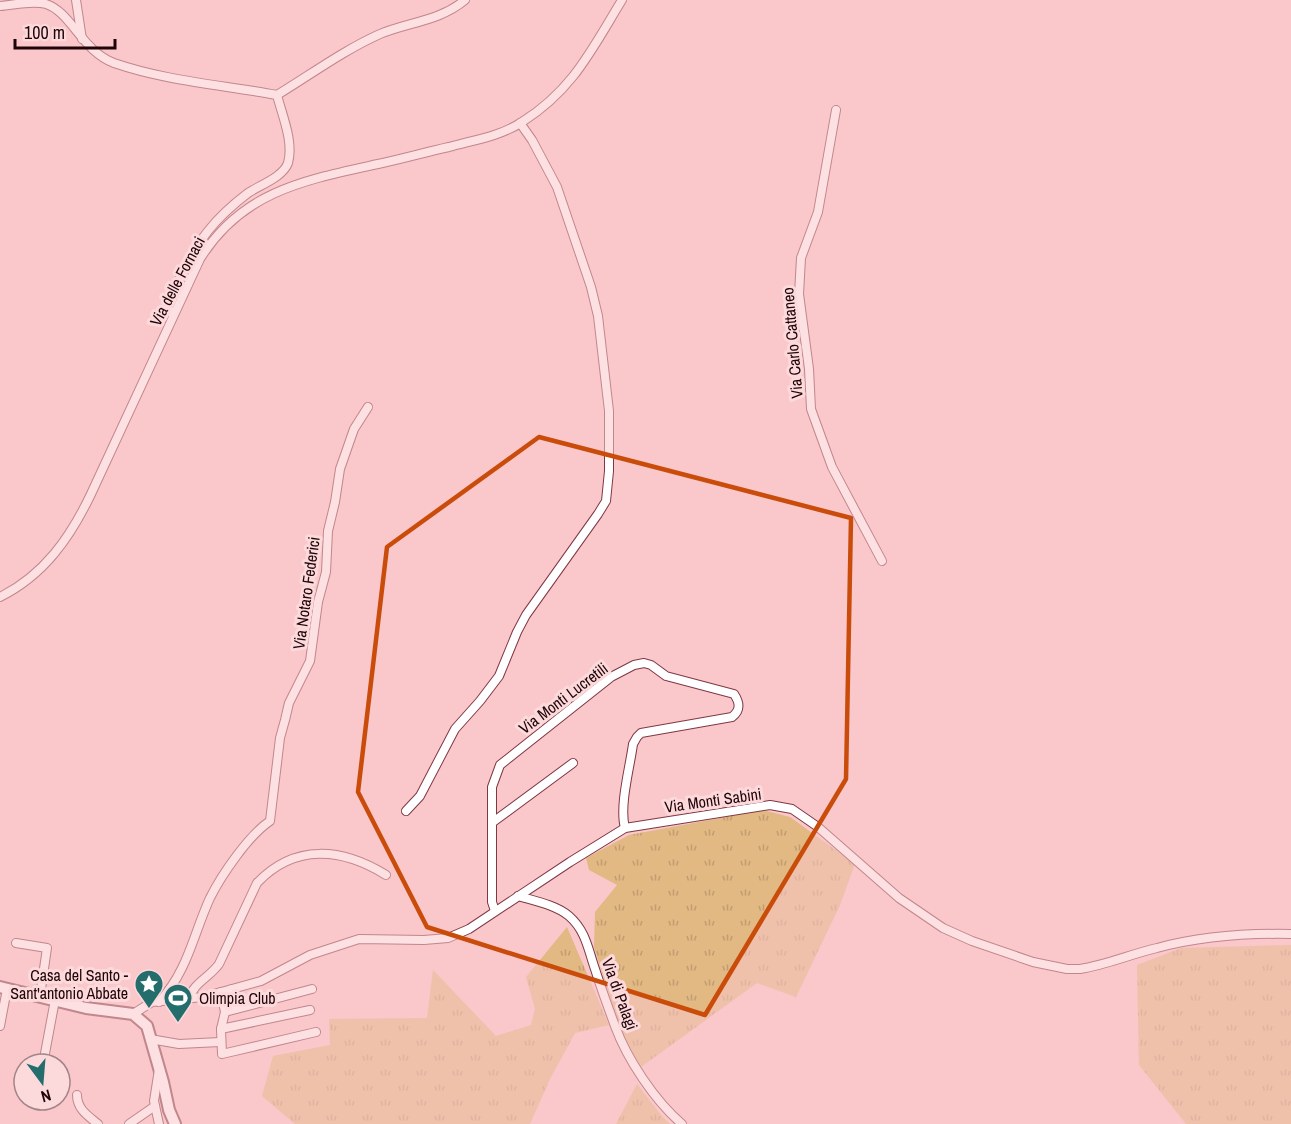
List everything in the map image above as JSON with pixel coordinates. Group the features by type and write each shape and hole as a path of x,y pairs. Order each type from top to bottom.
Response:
{"main road":[{"path":"3,988 86,1008 133,1014 147,1026 169,1110 175,1124"}],"street":[{"path":"76,0 83,41"},
{"path":"0,6 33,3 48,5 64,16 83,41 101,56 118,64 166,76 277,95 373,38 397,28 435,18 451,11 465,0"},
{"name":"Via delle Fornaci","path":"0,597 26,582 39,571 57,552 74,528 200,259 214,239 239,213 267,195 329,174 382,164 480,139 520,123 565,87 588,57 622,0"},
{"path":"173,314 168,308 171,297 199,241 226,211 250,192 282,172 286,166 289,156 288,144 277,95"},
{"name":"Via Carlo Cattaneo","path":"836,110 818,212 801,258 799,294 809,369 811,409 832,467 882,561"},
{"path":"405,811 420,796 455,729 498,676 506,663 526,615 598,514 607,495 609,411 598,316 591,287 560,193 532,140 520,123"},
{"name":"Via Notaro Federici","path":"159,1002 180,975 216,888 249,840 259,828 270,821 283,729 289,704 310,661 318,602 326,572 328,531 338,475 354,429 368,407"},
{"name":"Via Monti Lucretili","path":"495,911 492,902 492,786 500,765 621,671 644,663 651,665 666,676 734,694 739,701 740,708 732,717 641,734 637,737 633,744 625,800 623,820 626,828"},
{"path":"493,822 573,763"},
{"name":"Via Monti Sabini","path":"133,1014 152,1002 203,997 261,981 310,955 359,939 448,938 469,929 626,828 765,805 786,807 818,827 899,898 936,924 972,941 1033,962 1072,970 1156,948 1210,937 1256,933 1291,934"},
{"path":"189,999 191,989 219,963 257,883 266,873 293,858 316,852 352,860 386,875"},
{"name":"Via di Palagi","path":"518,896 555,908 568,915 577,924 586,938 594,969 616,1028 646,1084 682,1124"},
{"path":"16,943 47,948 40,996"},
{"path":"0,1026 3,988"},
{"path":"232,989 235,1009"},
{"path":"225,1012 312,989"},
{"path":"221,992 225,1012 220,1042 222,1054 316,1032"},
{"path":"45,1052 55,1000"},
{"path":"221,1029 310,1010"},
{"path":"150,1039 179,1044 220,1042"},
{"path":"159,1068 155,1106 159,1124"},
{"path":"77,1095 77,1103 81,1109 98,1124"},
{"path":"129,1124 155,1106"}],"highlighted area":[{"path":"539,437 851,518 846,779 705,1015 427,927 358,792 387,547"}],"green space":[{"path":"763,810 790,817 855,864 840,905 796,997 757,983 641,1067 620,1029 594,947 595,912 617,885 589,870 586,858 629,835"},
{"path":"567,927 609,1025 575,1033 550,1079 530,1124 295,1124 262,1096 273,1056 330,1045 329,1019 427,1018 433,970 496,1036 531,1025 535,1009 526,977"},
{"path":"1291,945 1291,1124 1186,1124 1139,1065 1137,965 1181,948"},
{"path":"637,1084 661,1115 670,1124 616,1124"}],"place":[{"name":"Casa del Santo - Sant'antonio Abbate","path":"149,1010"},
{"name":"Olimpia Club","path":"178,1024"}]}
